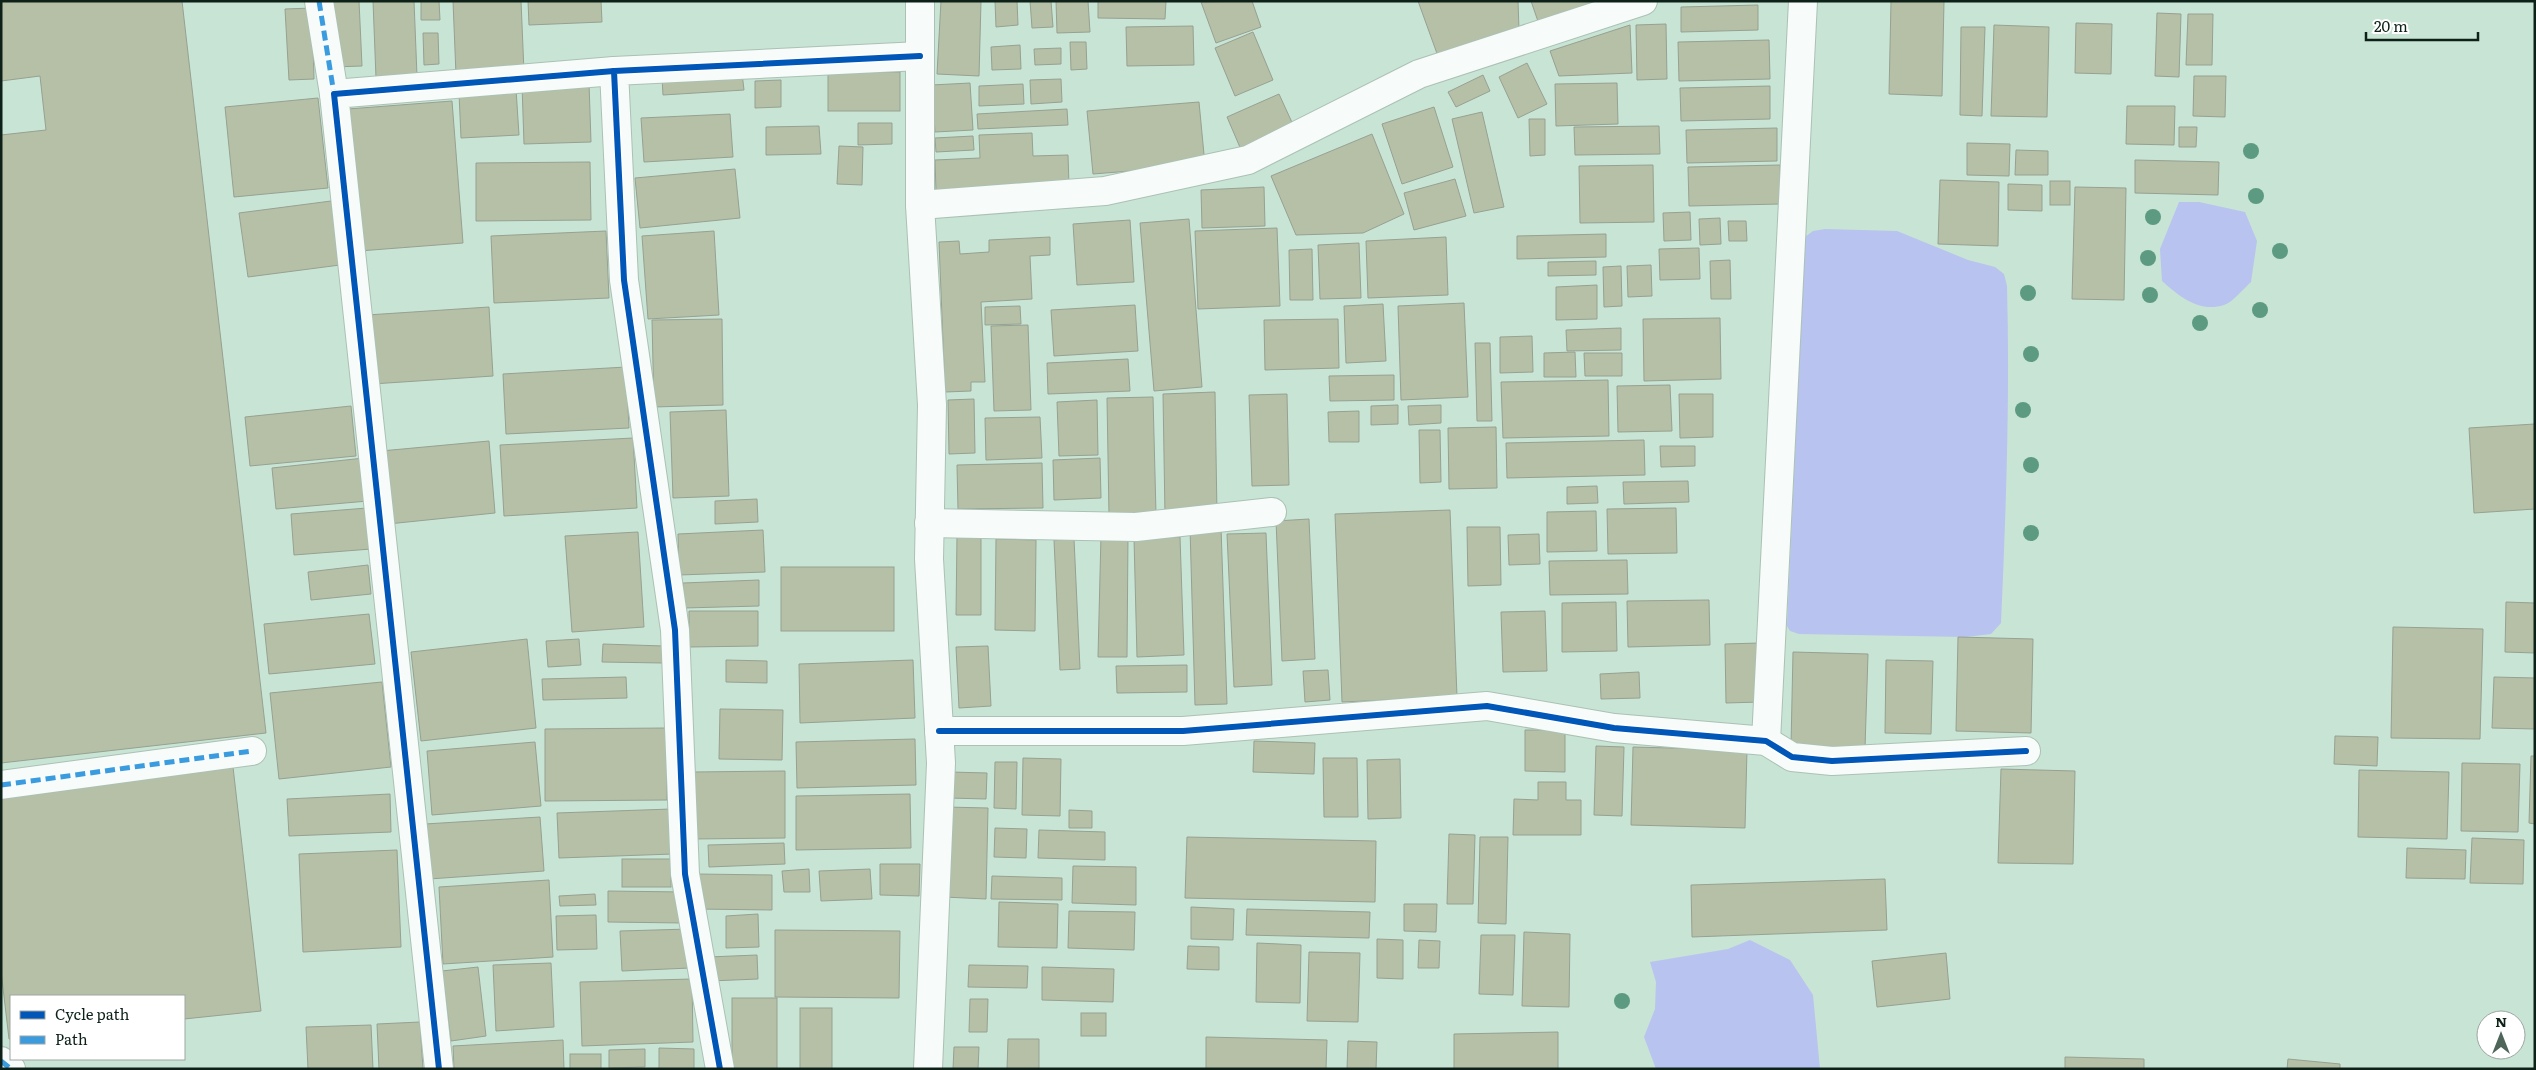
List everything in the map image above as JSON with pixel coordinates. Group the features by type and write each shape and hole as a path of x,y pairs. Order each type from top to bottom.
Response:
{"street":[{"path":"319,1 334,94 439,1069"},
{"path":"920,1 920,204 932,405 929,559 941,763 928,1069"},
{"path":"920,204 1105,192 1248,160 1419,74 1643,1"},
{"path":"1766,741 1803,1"},
{"path":"334,94 614,71 920,56"},
{"path":"614,71 624,280 675,630 685,874 720,1069"},
{"path":"929,523 1136,527 1272,512"},
{"path":"939,731 1183,731 1487,706 1614,728 1766,741 1792,757 1832,761 2026,751"},
{"path":"1,785 252,751"},
{"path":"1,1061 11,1069"}],"water":[{"path":"2179,202 2199,202 2245,212 2257,241 2251,282 2224,305 2206,307 2190,302 2162,281 2160,249"},
{"path":"1825,229 1897,231 1968,260 1995,267 2004,274 2007,286 2008,371 2001,623 1991,634 1966,637 1799,634 1790,631 1787,626 1805,237 1813,231"},
{"path":"1750,940 1790,960 1813,995 1820,1069 1656,1069 1644,1037 1655,1009 1656,982 1650,962 1728,949"}],"building":[{"path":"1,1 182,1 266,733 1,763 1,135 46,130 40,76 1,81"},
{"path":"330,1 359,1 362,66 333,67"},
{"path":"373,1 414,1 417,76 376,78"},
{"path":"421,1 439,1 440,20 421,20"},
{"path":"453,1 521,1 524,72 456,75"},
{"path":"528,1 601,1 602,22 529,25"},
{"path":"941,1 981,1 979,76 937,74"},
{"path":"995,1 1017,1 1018,25 996,27"},
{"path":"1030,1 1051,1 1053,27 1032,28"},
{"path":"1056,1 1088,1 1090,32 1057,33"},
{"path":"1098,1 1166,1 1165,19 1098,18"},
{"path":"1252,1 1261,27 1216,43 1201,2"},
{"path":"1418,1 1518,1 1519,30 1439,59"},
{"path":"1531,1 1623,1 1541,30"},
{"path":"1891,1 1944,1 1942,96 1889,94"},
{"path":"1758,5 1758,30 1681,32 1681,7"},
{"path":"312,8 314,79 289,80 285,9"},
{"path":"2157,13 2181,14 2179,77 2155,76"},
{"path":"2188,14 2213,14 2212,65 2186,65"},
{"path":"2076,23 2112,24 2111,74 2075,73"},
{"path":"1666,24 1667,79 1637,80 1636,25"},
{"path":"1630,25 1632,73 1559,76 1550,51"},
{"path":"1994,25 2049,27 2047,117 1991,116"},
{"path":"1193,26 1194,65 1127,66 1126,27"},
{"path":"1961,27 1985,27 1982,116 1960,115"},
{"path":"1253,32 1273,80 1235,96 1215,48"},
{"path":"423,33 438,33 439,64 424,65"},
{"path":"1769,40 1770,79 1679,81 1678,42"},
{"path":"1070,42 1086,42 1087,69 1071,70"},
{"path":"1020,45 1021,69 992,70 991,47"},
{"path":"1061,48 1061,64 1035,65 1034,49"},
{"path":"1527,63 1547,104 1518,118 1499,77"},
{"path":"828,72 900,72 900,111 828,111"},
{"path":"742,73 744,90 663,95 662,78"},
{"path":"1483,75 1490,91 1456,107 1448,92"},
{"path":"2194,76 2226,76 2225,117 2193,116"},
{"path":"1061,79 1062,102 1031,104 1030,80"},
{"path":"781,80 781,107 755,108 755,81"},
{"path":"589,83 591,142 524,144 522,85"},
{"path":"970,83 973,130 935,132 932,85"},
{"path":"1617,83 1618,124 1556,126 1555,84"},
{"path":"1023,84 1024,104 979,106 979,86"},
{"path":"1770,86 1770,119 1681,121 1680,88"},
{"path":"516,89 519,135 461,138 459,93"},
{"path":"1279,94 1295,129 1242,152 1227,117"},
{"path":"318,98 328,188 234,197 225,107"},
{"path":"452,101 463,243 359,251 348,109"},
{"path":"1199,102 1205,165 1093,174 1087,111"},
{"path":"2127,106 2175,106 2174,145 2126,144"},
{"path":"1434,107 1453,167 1402,184 1382,124"},
{"path":"1067,109 1068,125 978,129 977,114"},
{"path":"1482,112 1504,207 1474,213 1452,119"},
{"path":"730,114 733,157 644,162 641,118"},
{"path":"1529,119 1545,119 1545,155 1530,156"},
{"path":"858,123 892,123 892,144 858,145"},
{"path":"819,126 821,154 766,155 766,127"},
{"path":"1659,126 1660,154 1575,155 1574,127"},
{"path":"2179,127 2197,127 2196,147 2179,147"},
{"path":"1777,128 1777,161 1687,163 1686,130"},
{"path":"1032,133 1033,156 1068,155 1069,185 936,191 935,160 980,158 979,135"},
{"path":"1372,134 1404,214 1363,233 1296,235 1271,176"},
{"path":"973,136 974,150 936,152 935,138"},
{"path":"1967,143 2010,144 2009,176 1967,175"},
{"path":"839,146 863,147 862,185 837,184"},
{"path":"2016,150 2048,151 2048,175 2015,175"},
{"path":"2135,160 2219,162 2218,195 2135,193"},
{"path":"590,162 591,220 476,221 476,163"},
{"path":"1653,165 1654,222 1580,223 1579,166"},
{"path":"1780,165 1781,204 1689,206 1688,167"},
{"path":"735,169 740,218 640,228 635,178"},
{"path":"1455,179 1466,216 1414,230 1404,193"},
{"path":"1940,180 1999,182 1998,246 1938,244"},
{"path":"2050,181 2070,181 2070,205 2050,205"},
{"path":"2008,184 2042,185 2042,211 2008,210"},
{"path":"1264,187 1265,226 1202,228 1201,190"},
{"path":"2075,187 2126,188 2124,300 2072,299"},
{"path":"331,201 340,265 248,277 239,213"},
{"path":"1690,212 1691,240 1664,241 1663,213"},
{"path":"1720,218 1721,244 1700,245 1699,219"},
{"path":"1189,219 1202,387 1154,391 1140,223"},
{"path":"1130,220 1134,282 1077,285 1073,224"},
{"path":"1728,221 1746,221 1747,241 1729,241"},
{"path":"1277,228 1280,306 1198,309 1195,231"},
{"path":"606,231 609,298 494,303 491,236"},
{"path":"714,231 719,315 648,319 642,236"},
{"path":"1606,234 1606,257 1517,259 1517,236"},
{"path":"1050,237 1050,255 1030,256 1032,299 981,302 985,382 971,382 971,391 945,392 939,242 959,241 960,254 989,252 989,240"},
{"path":"1446,237 1448,295 1368,298 1366,241"},
{"path":"1359,243 1361,298 1320,299 1318,245"},
{"path":"1699,248 1700,279 1660,280 1659,249"},
{"path":"1312,249 1313,300 1290,300 1289,250"},
{"path":"1730,260 1731,299 1711,299 1710,261"},
{"path":"1596,261 1596,275 1548,276 1548,262"},
{"path":"1651,265 1652,296 1628,297 1627,266"},
{"path":"1621,266 1622,306 1604,307 1603,267"},
{"path":"1597,285 1597,319 1556,320 1556,287"},
{"path":"1464,303 1468,397 1401,400 1398,306"},
{"path":"1383,304 1386,361 1346,363 1344,306"},
{"path":"1135,305 1138,351 1054,356 1051,310"},
{"path":"1020,306 1021,324 985,325 985,307"},
{"path":"489,307 493,376 372,384 367,315"},
{"path":"1720,318 1721,379 1644,381 1643,319"},
{"path":"722,319 723,405 654,407 652,320"},
{"path":"1338,319 1339,368 1265,370 1264,320"},
{"path":"1028,325 1031,410 994,411 991,326"},
{"path":"1621,328 1621,350 1567,351 1566,330"},
{"path":"1532,336 1533,372 1500,373 1500,337"},
{"path":"1475,343 1490,343 1492,421 1477,421"},
{"path":"1575,352 1576,377 1544,377 1544,353"},
{"path":"1584,353 1622,353 1622,376 1585,376"},
{"path":"1128,359 1130,391 1048,394 1047,363"},
{"path":"626,367 629,428 506,434 503,374"},
{"path":"1394,375 1394,400 1330,401 1329,376"},
{"path":"1608,380 1609,436 1503,438 1501,382"},
{"path":"1670,385 1672,431 1618,432 1617,386"},
{"path":"1215,392 1217,514 1165,515 1163,394"},
{"path":"1287,394 1289,485 1252,486 1249,395"},
{"path":"1679,394 1713,394 1713,437 1680,438"},
{"path":"1153,397 1156,514 1109,515 1107,398"},
{"path":"974,399 975,453 949,454 948,400"},
{"path":"1097,400 1098,455 1059,456 1057,402"},
{"path":"1398,405 1398,424 1371,425 1371,406"},
{"path":"1441,405 1441,423 1409,425 1408,406"},
{"path":"351,406 356,456 250,466 245,417"},
{"path":"726,410 729,496 673,498 670,412"},
{"path":"1359,411 1359,442 1329,442 1328,412"},
{"path":"1040,417 1042,458 986,460 985,418"},
{"path":"2535,424 2535,509 2474,513 2469,428"},
{"path":"1496,427 1497,488 1449,489 1448,428"},
{"path":"1419,430 1440,430 1441,482 1420,483"},
{"path":"633,438 637,508 504,516 500,445"},
{"path":"1644,440 1645,475 1507,478 1506,443"},
{"path":"489,441 495,513 388,524 381,451"},
{"path":"1660,446 1695,446 1695,466 1661,467"},
{"path":"364,458 368,501 276,509 272,468"},
{"path":"1100,458 1101,498 1054,500 1053,460"},
{"path":"1042,463 1043,508 958,509 957,465"},
{"path":"1688,481 1689,502 1624,504 1623,482"},
{"path":"1597,486 1598,503 1567,504 1567,487"},
{"path":"757,499 758,522 715,524 715,501"},
{"path":"367,508 371,549 294,555 291,514"},
{"path":"1676,508 1677,553 1608,554 1607,509"},
{"path":"1450,510 1457,697 1342,702 1335,514"},
{"path":"1596,511 1597,551 1547,552 1547,512"},
{"path":"1309,519 1315,659 1282,661 1276,521"},
{"path":"1221,527 1227,704 1195,705 1190,528"},
{"path":"1467,527 1500,527 1501,585 1468,586"},
{"path":"763,530 765,572 679,575 678,534"},
{"path":"638,532 644,627 572,632 565,536"},
{"path":"1266,533 1272,685 1234,687 1227,534"},
{"path":"1539,534 1540,564 1509,565 1508,535"},
{"path":"957,535 981,535 981,615 956,615"},
{"path":"1101,535 1128,535 1127,657 1098,657"},
{"path":"1180,537 1184,655 1137,657 1134,538"},
{"path":"996,539 1036,540 1035,631 995,630"},
{"path":"1074,539 1080,669 1060,670 1054,540"},
{"path":"1627,560 1628,594 1550,595 1549,561"},
{"path":"368,565 371,594 311,600 308,572"},
{"path":"781,567 894,567 894,631 781,631"},
{"path":"759,580 759,606 684,608 683,583"},
{"path":"1709,600 1710,645 1628,647 1627,601"},
{"path":"1616,602 1617,651 1562,652 1562,603"},
{"path":"2506,602 2535,603 2535,653 2505,652"},
{"path":"689,611 758,611 758,646 689,647"},
{"path":"1545,611 1547,671 1503,672 1501,612"},
{"path":"369,614 375,664 269,674 264,624"},
{"path":"2393,627 2483,629 2480,739 2391,738"},
{"path":"1958,637 2033,639 2031,733 1956,731"},
{"path":"527,639 536,728 421,741 411,652"},
{"path":"579,639 581,665 548,667 546,641"},
{"path":"1759,643 1760,702 1726,703 1725,644"},
{"path":"603,644 663,646 663,663 602,662"},
{"path":"988,646 991,706 959,708 956,647"},
{"path":"1793,652 1868,654 1865,748 1791,746"},
{"path":"726,660 767,661 767,683 726,682"},
{"path":"913,660 915,718 800,723 799,664"},
{"path":"1886,660 1933,661 1931,734 1885,733"},
{"path":"1187,665 1187,692 1117,693 1116,666"},
{"path":"1328,670 1330,700 1305,702 1303,671"},
{"path":"1639,672 1640,698 1601,699 1600,674"},
{"path":"626,677 627,698 543,700 542,679"},
{"path":"2494,677 2535,678 2535,729 2492,728"},
{"path":"382,682 391,767 279,779 270,693"},
{"path":"720,709 783,710 782,760 719,759"},
{"path":"666,728 667,800 545,801 545,729"},
{"path":"1525,730 1565,730 1565,772 1525,771"},
{"path":"2335,736 2378,737 2377,766 2334,764"},
{"path":"915,739 916,785 797,788 796,742"},
{"path":"1254,741 1315,743 1314,774 1253,772"},
{"path":"535,742 541,806 432,815 427,751"},
{"path":"1596,746 1624,747 1622,816 1594,815"},
{"path":"1633,747 1747,750 1745,828 1631,825"},
{"path":"2531,756 2535,756 2535,824 2529,823"},
{"path":"1023,758 1061,759 1060,816 1022,815"},
{"path":"1323,758 1357,758 1358,817 1324,817"},
{"path":"1400,759 1401,818 1368,819 1367,760"},
{"path":"995,762 1017,762 1016,809 994,808"},
{"path":"2462,763 2520,764 2518,832 2461,831"},
{"path":"233,767 261,1011 185,1019 185,995 10,995 9,1039 1,971 1,793"},
{"path":"2001,769 2075,771 2073,864 1998,863"},
{"path":"2359,770 2449,772 2447,839 2358,837"},
{"path":"785,771 785,838 693,839 693,772"},
{"path":"950,772 987,773 986,799 949,798"},
{"path":"1538,782 1566,782 1566,800 1581,800 1581,835 1513,835 1514,799 1538,800"},
{"path":"390,794 391,832 289,836 287,799"},
{"path":"910,794 911,848 796,850 796,796"},
{"path":"946,807 988,808 986,899 944,897"},
{"path":"671,809 673,854 559,858 557,813"},
{"path":"1069,810 1092,811 1092,828 1069,828"},
{"path":"540,817 544,871 429,879 425,824"},
{"path":"995,828 1027,829 1026,858 994,857"},
{"path":"1039,830 1105,832 1105,860 1038,858"},
{"path":"1449,834 1475,835 1473,904 1447,904"},
{"path":"1187,837 1376,841 1375,902 1185,898"},
{"path":"1480,837 1508,837 1506,924 1478,923"},
{"path":"2472,838 2524,840 2523,884 2470,883"},
{"path":"784,843 785,864 709,867 708,845"},
{"path":"2407,848 2466,850 2465,879 2406,878"},
{"path":"397,850 401,947 303,952 299,854"},
{"path":"622,859 671,859 671,887 622,887"},
{"path":"880,864 920,864 919,896 880,895"},
{"path":"1073,866 1136,867 1136,905 1072,903"},
{"path":"809,869 810,892 784,892 782,871"},
{"path":"870,869 872,899 821,901 819,871"},
{"path":"697,874 772,875 772,910 697,909"},
{"path":"992,876 1062,878 1062,900 991,899"},
{"path":"1885,879 1887,930 1692,937 1691,885"},
{"path":"549,880 553,957 443,964 439,887"},
{"path":"608,891 683,892 683,923 608,922"},
{"path":"595,894 596,905 560,906 559,896"},
{"path":"999,902 1058,904 1057,948 998,947"},
{"path":"1404,904 1437,904 1436,932 1404,931"},
{"path":"1191,907 1234,909 1233,940 1191,939"},
{"path":"1247,909 1370,912 1369,938 1246,935"},
{"path":"1069,911 1135,912 1134,950 1068,948"},
{"path":"758,914 759,947 726,948 726,916"},
{"path":"596,915 597,949 557,950 556,916"},
{"path":"689,929 690,968 622,971 620,931"},
{"path":"775,930 900,931 899,998 775,997"},
{"path":"1524,932 1570,934 1569,1007 1522,1006"},
{"path":"1481,935 1515,935 1513,995 1479,994"},
{"path":"1377,939 1403,940 1403,979 1377,978"},
{"path":"1419,940 1440,941 1439,968 1418,968"},
{"path":"1257,943 1301,945 1300,1003 1256,1002"},
{"path":"1188,946 1219,947 1219,970 1187,969"},
{"path":"1309,952 1360,953 1358,1022 1307,1021"},
{"path":"1946,953 1950,999 1877,1007 1872,961"},
{"path":"757,955 758,979 710,981 708,957"},
{"path":"551,963 554,1027 496,1031 493,965"},
{"path":"969,965 1028,966 1027,988 968,987"},
{"path":"478,967 486,1036 451,1041 442,971"},
{"path":"1042,967 1114,969 1113,1002 1042,1000"},
{"path":"692,979 693,1042 582,1046 580,982"},
{"path":"732,998 777,998 777,1069 732,1069"},
{"path":"970,999 988,999 987,1032 969,1032"},
{"path":"800,1008 832,1008 832,1069 800,1069"},
{"path":"1081,1013 1106,1013 1106,1036 1081,1036"},
{"path":"420,1022 423,1069 379,1069 377,1024"},
{"path":"371,1025 373,1069 308,1069 306,1027"},
{"path":"1558,1032 1558,1069 1454,1069 1454,1034"},
{"path":"1206,1037 1327,1040 1326,1069 1206,1069"},
{"path":"1008,1039 1039,1039 1039,1069 1007,1069"},
{"path":"563,1040 564,1069 454,1069 453,1046"},
{"path":"1348,1041 1377,1042 1376,1069 1347,1069"},
{"path":"954,1047 979,1047 978,1069 953,1069"},
{"path":"659,1048 694,1049 694,1069 659,1069"},
{"path":"645,1049 645,1067 609,1068 609,1050"},
{"path":"570,1054 601,1054 601,1069 570,1069"},
{"path":"2065,1057 2144,1059 2144,1069 2065,1069"},
{"path":"2288,1059 2340,1064 2340,1069 2287,1069"}],"marked path":[{"path":"319,1 334,94"},
{"path":"1,785 252,751"},
{"path":"1,1061 11,1069"}],"cycle path":[{"path":"720,1069 685,874 675,630 624,280 614,71 920,56"},
{"path":"439,1069 334,94 614,71"},
{"path":"939,731 1183,731 1487,706 1614,728 1766,741 1792,757 1832,761 2026,751"}]}
